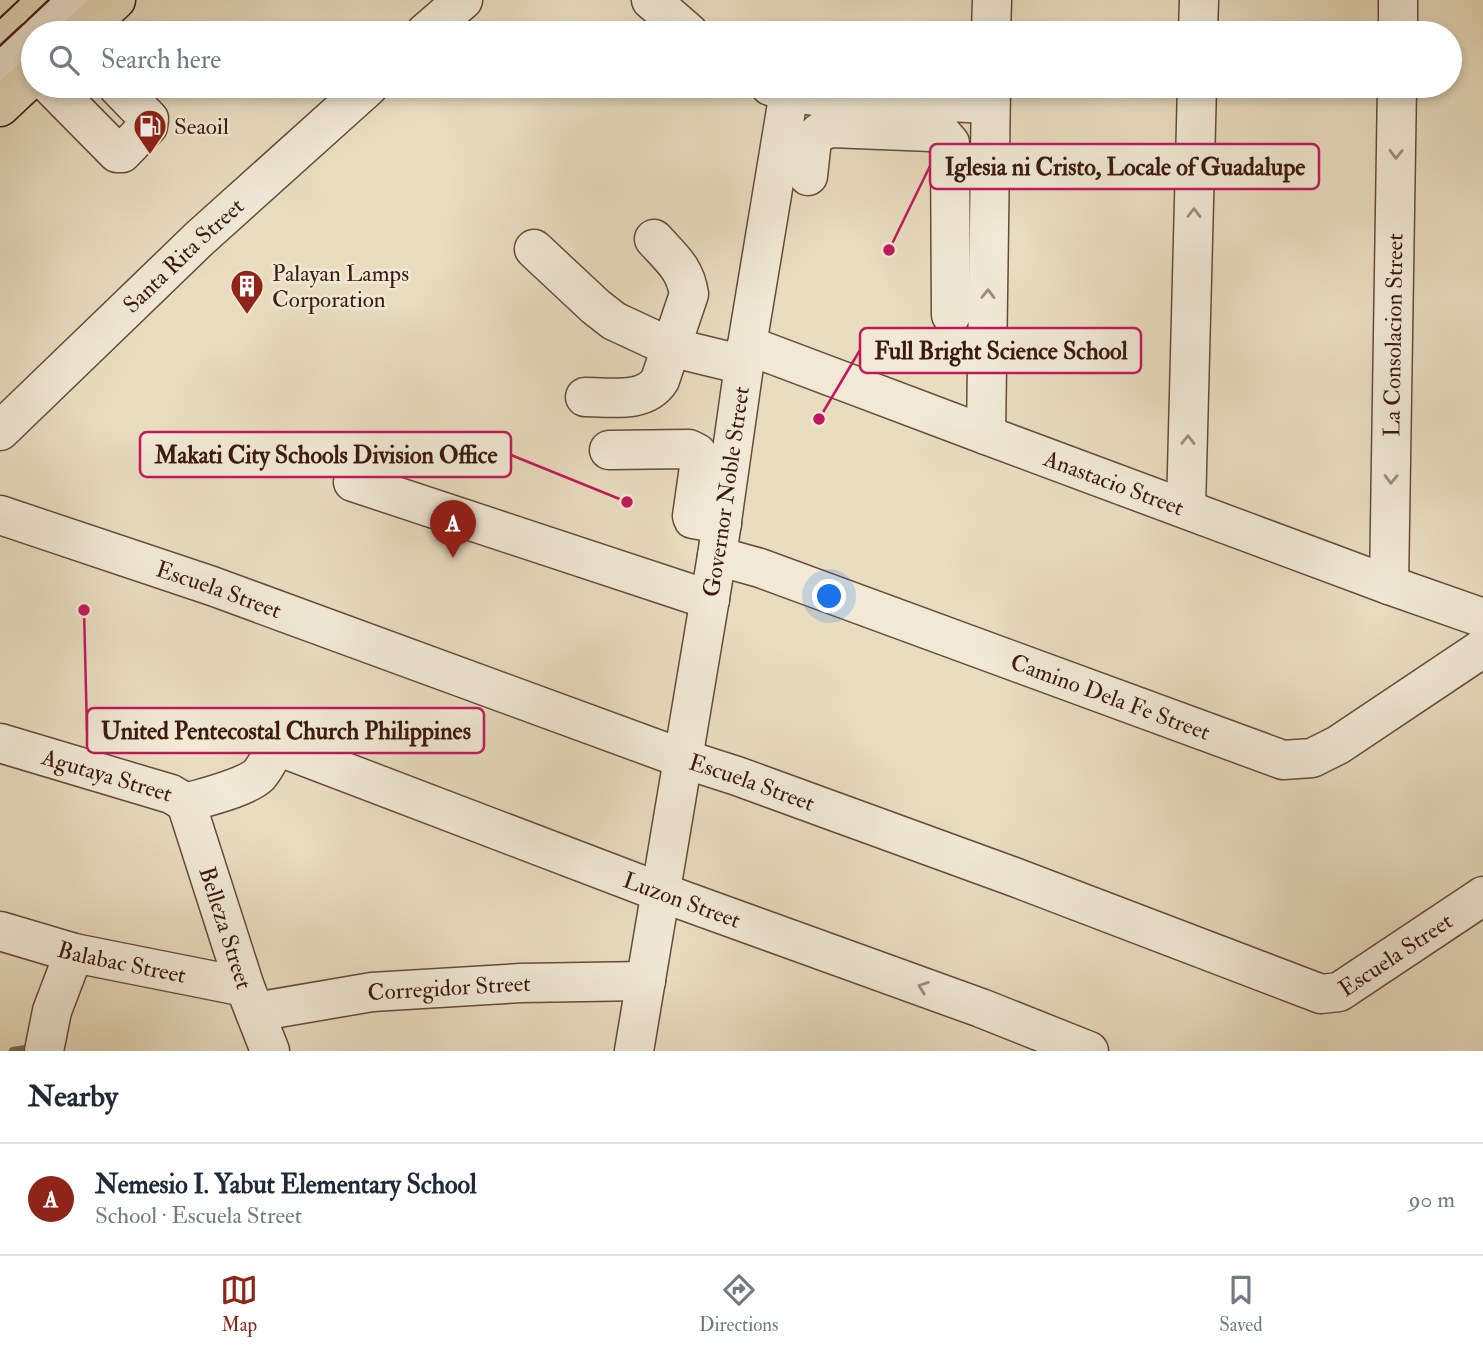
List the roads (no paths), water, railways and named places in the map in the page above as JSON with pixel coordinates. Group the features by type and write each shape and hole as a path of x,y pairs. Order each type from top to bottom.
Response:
{"highway":[{"path":"93,21 116,0"},
{"path":"0,107 21,87"}],"street":[{"path":"55,21 78,0"},
{"path":"439,21 463,0"},
{"path":"651,0 675,21"},
{"path":"991,21 992,0"},
{"path":"1198,21 1199,0"},
{"path":"1398,0 1398,21"},
{"path":"0,72 21,52"},
{"path":"63,98 117,153 122,153 148,126 149,119 129,98"},
{"name":"Santa Rita Street","path":"0,431 200,238 356,98"},
{"name":"Governor Noble Street","path":"635,1051 720,540 779,98"},
{"path":"816,98 832,113 932,117 982,98"},
{"path":"986,436 990,98"},
{"path":"1186,509 1197,98"},
{"name":"La Consolacion Street","path":"1389,585 1397,98"},
{"path":"808,176 812,139 832,113"},
{"path":"932,117 950,143 951,315"},
{"path":"585,397 634,397 647,394 660,380 689,294 687,279 680,268 654,239"},
{"name":"Anastacio Street","path":"534,248 614,321 670,347 745,355 986,436 1483,618"},
{"name":"Camino Dela Fe Street","path":"609,450 689,450 697,453 700,460 693,519 720,540 773,573 1283,760 1312,758 1338,745 1483,648"},
{"path":"353,482 710,600"},
{"name":"Escuela Street","path":"0,515 212,586 737,776 1004,873 1321,994 1339,992 1483,896"},
{"name":"Agutaya Street","path":"0,743 171,794 186,803 251,780 259,774 277,746"},
{"name":"Luzon Street","path":"277,746 660,892 968,1003 1089,1051"},
{"name":"Belleza Street","path":"186,803 250,1000 270,1051"},
{"name":"Balabac Street","path":"0,931 250,1000"},
{"path":"45,1046 52,1011 74,953"},
{"name":"Corregidor Street","path":"250,1000 521,983 646,981"}],"waterway":[{"path":"13,1051 31,1051"}],"tram line":[{"path":"0,18 19,0"},
{"path":"27,21 49,0"},
{"path":"0,46 21,26"}],"place":[{"name":"Seaoil","path":"150,156"},
{"name":"Iglesia ni Cristo, Locale of Guadalupe","path":"889,250"},
{"name":"Palayan Lamps Corporation","path":"247,316"},
{"name":"Full Bright Science School","path":"819,419"},
{"name":"Makati City Schools Division Office","path":"627,502"},
{"name":"Nemesio I. Yabut Elementary School","path":"453,558"},
{"name":"United Pentecostal Church Philippines","path":"84,610"}]}
